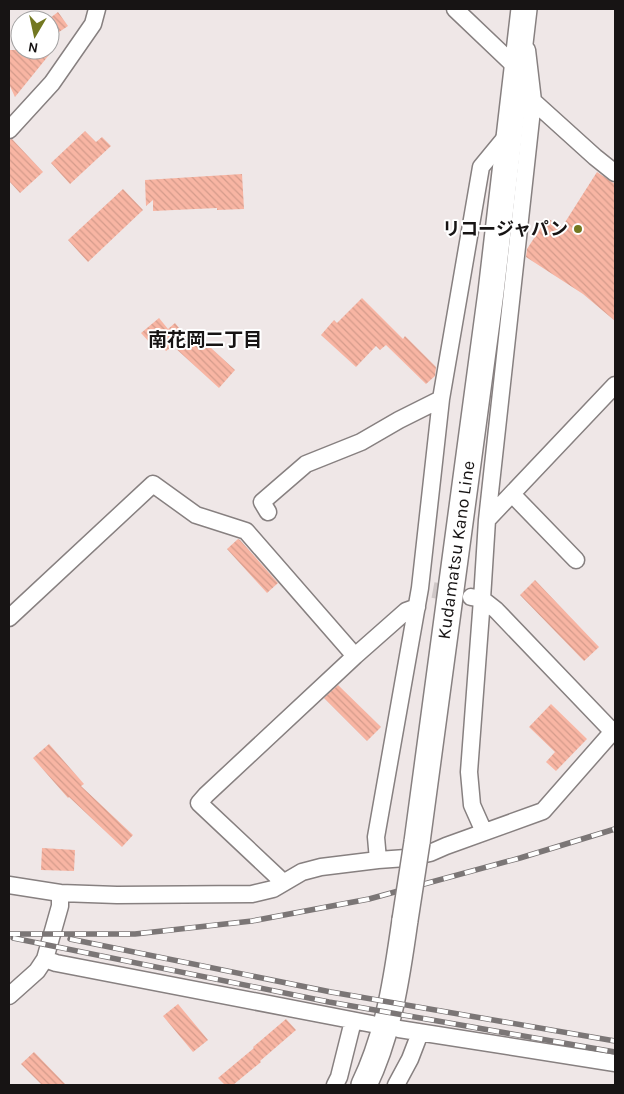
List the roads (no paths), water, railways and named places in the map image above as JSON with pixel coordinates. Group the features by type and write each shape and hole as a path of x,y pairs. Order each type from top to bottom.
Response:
{"main road":[{"name":"Kudamatsu Kano Line","path":"364,1085 384,1036 396,983 417,842 489,302 524,13"}],"street":[{"path":"9,130 52,83 93,24 97,9"},
{"path":"456,9 518,69"},
{"path":"484,832 472,805 469,772 476,598 487,520 533,100 524,13"},
{"path":"533,100 615,173"},
{"path":"378,860 376,837 417,607 427,589 441,399 481,167 509,133"},
{"path":"487,520 615,385"},
{"path":"268,512 262,502 306,464 361,442 441,399"},
{"path":"9,618 153,484 196,515 246,531 355,656"},
{"path":"512,494 576,560"},
{"path":"9,885 60,893 117,895 252,894 273,889 302,872 321,867 406,858 430,853 543,811 614,731 496,610 476,598"},
{"path":"283,882 199,803 355,656 406,611 417,607"},
{"path":"9,996 37,971 45,959 60,906 60,893"},
{"path":"45,959 56,963 372,1024"},
{"path":"335,1085 339,1077 354,1021"},
{"path":"399,1029 615,1063"},
{"path":"396,1085 410,1059 420,1033"}],"tunnel":[{"path":"433,590 460,595"}],"railway":[{"path":"9,934 135,934 252,921 369,899 520,858 615,829"},
{"path":"13,938 329,1002 615,1052"},
{"path":"70,939 331,992 615,1041"}],"place":[{"name":"リコージャパン","path":"578,229"}],"district":[{"name":"南花岡二丁目","path":"205,339"}]}
